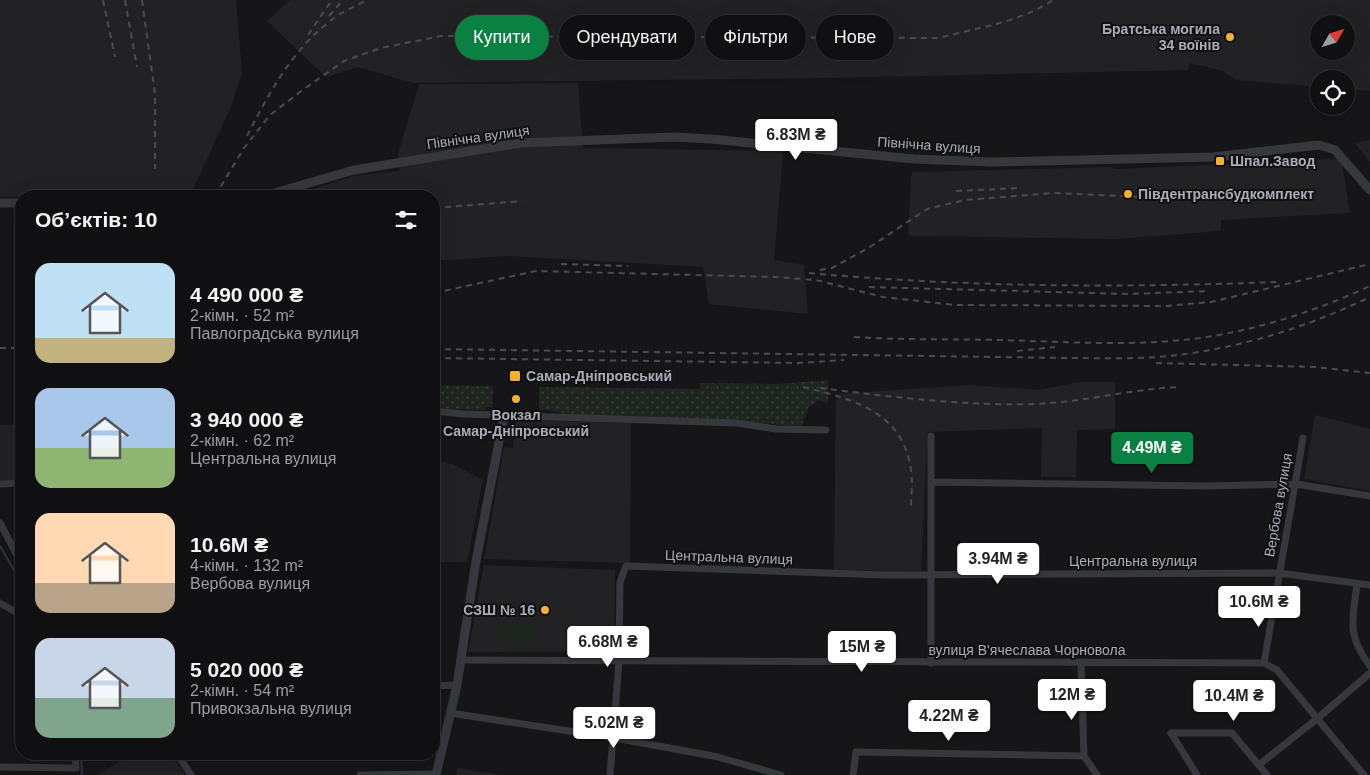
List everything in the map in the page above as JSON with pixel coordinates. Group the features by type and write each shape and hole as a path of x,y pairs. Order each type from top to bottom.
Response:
{"street":[{"name":"Північна вулиця","path":"285,190 354,170 493,146 520,143 674,138 730,140 785,148 959,162 1213,157 1319,145 1336,150 1370,190"},
{"path":"0,203 15,203"},
{"path":"440,411 504,416 737,423 776,429 826,430"},
{"path":"440,757 457,685 476,561 504,416"},
{"path":"931,436 931,663"},
{"name":"Вербова вулиця","path":"1264,663 1296,484 1302,438"},
{"path":"931,482 1206,486 1296,484 1370,496"},
{"path":"0,484 15,483"},
{"path":"0,523 15,552"},
{"name":"Центральна вулиця","path":"619,661 620,582 626,566 875,575 1279,573 1370,585"},
{"path":"1358,584 1352,627 1353,638 1370,666"},
{"path":"0,603 15,612"},
{"name":"вулиця В'ячеслава Чорновола","path":"460,660 1264,663"},
{"path":"610,775 615,738 619,661"},
{"path":"1081,663 1084,756 1094,773"},
{"path":"1264,663 1277,670 1364,775"},
{"path":"1260,764 1318,718 1370,673"},
{"path":"440,686 457,685"},
{"path":"450,713 615,738 718,757 781,775"},
{"path":"1197,775 1171,733 1232,733 1260,764 1267,775"},
{"path":"853,775 856,752 1084,756"},
{"path":"0,767 76,768 75,760"},
{"path":"181,760 191,775"},
{"path":"360,775 436,775 439,760"}],"shaded area":[{"path":"0,0 236,0 242,73 230,109 193,190 15,190 15,197 0,197"},
{"path":"290,0 1370,0 1370,91 1355,90 1355,70 1310,70 1310,86 1236,80 1223,71 1190,63 1188,70 823,78 413,83 358,67 326,77 267,21"},
{"path":"578,83 583,148 783,151 774,260 804,265 808,314 709,304 703,267 506,256 440,261 440,190 309,190 354,176 400,171 398,154 419,84"},
{"path":"1370,140 1370,162 1355,143"},
{"name":"Південтрансбудкомплект","path":"1337,159 1342,164 1350,213 1221,220 1221,231 1116,239 912,236 908,233 911,176 913,172 1112,167 1116,169"},
{"path":"828,380 828,403 818,400 809,407 801,427 758,422 569,415 552,410 539,410 539,387 700,389 700,383 779,384"},
{"path":"1079,382 1115,382 1115,429 1077,430 1076,477 1041,477 1042,428 928,432 921,571 834,570 836,394 970,385 1039,390"},
{"path":"440,385 493,386 492,407 486,407 485,410 440,407"},
{"path":"1315,415 1370,429 1370,491 1304,479"},
{"path":"516,420 631,423 630,563 484,559 504,447 513,448"},
{"path":"15,424 15,480 0,480 0,425"},
{"path":"440,461 452,464 483,480 467,562 440,562"},
{"name":"СЗШ № 16","path":"484,565 615,570 614,651 468,652"},
{"path":"494,624 535,624 535,647 494,647"},
{"path":"122,760 175,760 185,775 97,775"},
{"path":"457,768 495,774 502,775 456,775"}],"waterway":[{"path":"0,546 15,572"},
{"path":"81,760 82,775"}],"railway":[{"path":"103,0 115,57"},
{"path":"125,0 137,67"},
{"path":"142,0 155,94 155,169"},
{"path":"308,35 332,0"},
{"path":"329,16 343,0"},
{"path":"247,136 283,72 306,43 337,16 367,0"},
{"path":"219,190 244,148 270,115 344,61 381,48 441,36 939,38 1013,19 1040,8 1053,0"},
{"path":"956,191 1019,188"},
{"path":"820,270 832,268 870,247 927,209 965,200 1053,193 1142,197 1192,194"},
{"path":"440,208 522,201"},
{"path":"561,264 628,266"},
{"path":"440,292 536,271 776,277 816,280 883,297 955,305 1167,306 1211,302 1370,264"},
{"path":"809,273 983,284 1160,285 1276,282"},
{"path":"854,337 1105,343 1182,340 1249,329 1270,323 1331,303 1370,286"},
{"path":"869,287 1128,294 1209,291"},
{"path":"440,349 1146,358 1212,350 1266,337 1319,319 1370,297"},
{"path":"1017,351 1055,347"},
{"path":"0,348 15,348"},
{"path":"440,358 799,363 844,360"},
{"path":"1156,363 1315,367 1370,373"},
{"path":"803,387 857,403 886,421 898,434 906,450 912,475 911,508"},
{"path":"820,388 928,400 982,404 1036,404 1179,387"}],"place":[{"name":"Братська могила 34 воїнів","path":"1230,37"},
{"name":"Шпал.Завод","path":"1220,161"},
{"name":"Південтрансбудкомплект","path":"1128,194"},
{"name":"Самар-Дніпровський","path":"515,376"},
{"name":"Вокзал Самар-Дніпровський","path":"516,399"},
{"name":"СЗШ № 16","path":"545,610"}]}
